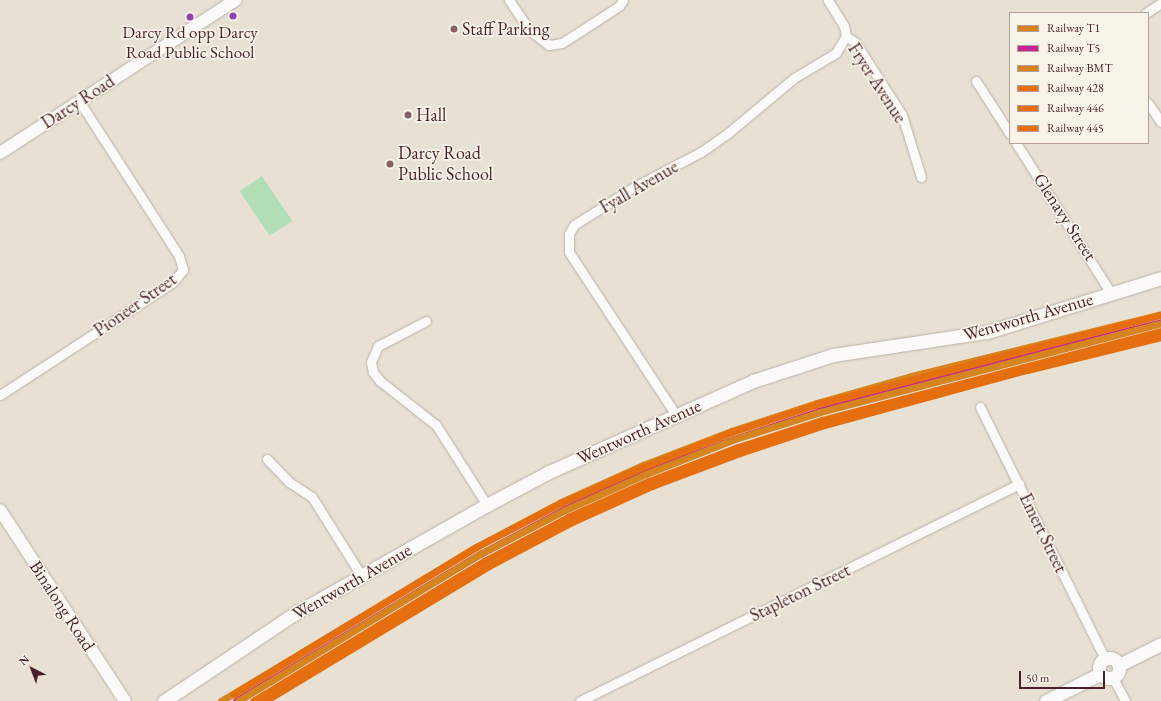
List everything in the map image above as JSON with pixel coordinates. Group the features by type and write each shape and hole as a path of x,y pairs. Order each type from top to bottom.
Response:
{"main road":[{"name":"Wentworth Avenue","path":"164,701 294,614 487,505 549,472 753,381 801,364 833,355 982,333 1161,278"},
{"path":"1119,665 1161,644"},
{"path":"1105,659 1114,660 1119,665 1119,671 1113,678 1105,678 1100,674 1100,664 1105,659"},
{"path":"1046,701 1100,674"}],"street":[{"name":"Darcy Road","path":"0,153 236,0"},
{"path":"509,0 529,30 549,44 562,43 619,6 623,0"},
{"path":"828,0 844,26 846,36"},
{"path":"1148,12 1161,3"},
{"name":"Fryer Avenue","path":"846,36 855,42 902,115 921,176"},
{"name":"Fyall Avenue","path":"676,415 569,252 569,234 574,226 628,192 701,152 728,133 794,78 836,53 846,36"},
{"path":"976,81 1009,132"},
{"name":"Pioneer Street","path":"0,395 172,283 183,270 179,256 79,101"},
{"path":"1149,104 1161,122"},
{"name":"Glenavy Street","path":"1017,144 1104,277 1111,293"},
{"path":"426,321 378,346 371,362 373,372 380,380 436,425 487,505"},
{"name":"Emert Street","path":"980,407 1105,659"},
{"path":"267,459 289,482 312,497 361,575"},
{"name":"Stapleton Street","path":"580,701 1019,484"},
{"name":"Binalong Road","path":"0,510 125,701"},
{"path":"1113,678 1125,701"}],"green space":[{"path":"262,176 292,221 270,236 240,191"}],"rail line":[{"name":"T1","path":"221,701 476,547 561,502 643,465 731,431 817,403 911,376 1161,314"},
{"name":"446","path":"234,694 476,547 561,503 643,467 732,432 818,404 1159,315"},
{"name":"T5","path":"236,701 480,554 565,509 646,472 734,439 819,411 913,384 1161,322"},
{"name":"BMT","path":"238,701 480,554 565,510 646,474 735,439 820,412 1161,323"},
{"name":"428","path":"253,701 484,561 568,517 649,481 738,447 822,420 1161,331"},
{"name":"445","path":"265,701 489,566 572,522 652,486 740,453 824,425 1027,370 1161,337"}],"place":[{"name":"Darcy Rd opp Darcy Road Public School","path":"190,17"},
{"name":"Staff Parking","path":"454,29"},
{"name":"Hall","path":"408,115"},
{"name":"Darcy Road Public School","path":"390,164"}]}
